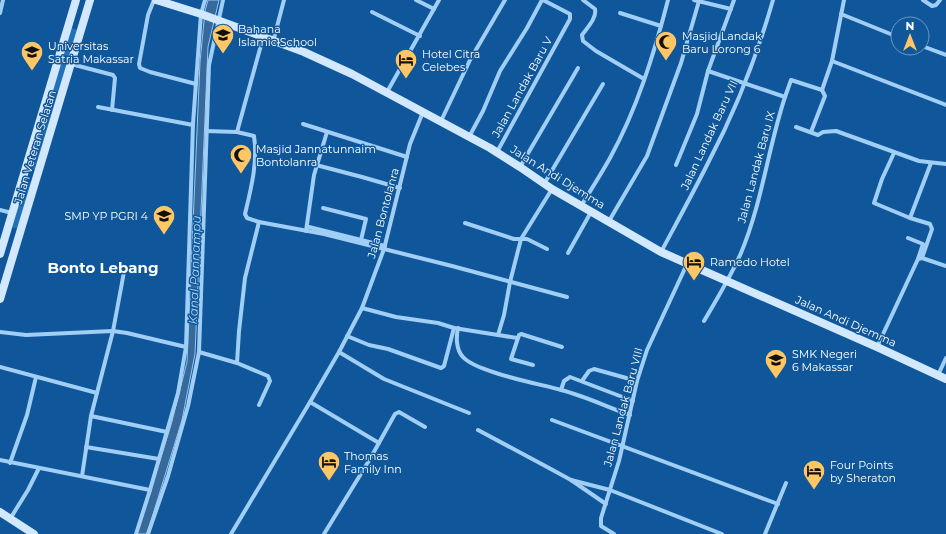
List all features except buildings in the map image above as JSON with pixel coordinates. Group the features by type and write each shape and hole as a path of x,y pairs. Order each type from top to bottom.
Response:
{"main road":[{"name":"Jalan Veteran Selatan","path":"0,254 76,0"},
{"name":"Jalan Veteran Selatan","path":"0,299 90,0"},
{"name":"Jalan Andi Djemma","path":"155,0 217,20 273,42 304,52 326,62 387,92 497,152 520,166 552,189 661,252 942,377"},
{"path":"23,176 36,179"},
{"path":"0,512 34,534"}],"street":[{"path":"0,13 3,0"},
{"path":"155,0 148,15 140,58 140,68 196,84"},
{"path":"136,534 178,393 186,347 196,84 203,15 206,0"},
{"path":"148,534 168,476 188,406 199,352 209,65 217,20 223,0"},
{"path":"273,42 284,0"},
{"path":"416,0 434,9"},
{"path":"387,92 439,0"},
{"path":"441,121 470,60 505,0"},
{"path":"469,137 483,111 500,71 527,28 542,0"},
{"name":"Jalan Landak Baru V","path":"497,152 570,19 570,14 542,0"},
{"path":"583,0 595,9 596,13 582,35 583,41 596,51 644,79"},
{"path":"581,206 610,158 633,109 644,79 668,0"},
{"path":"694,0 708,2 731,9"},
{"path":"676,165 697,114 708,71 734,0"},
{"name":"Jalan Landak Baru VII","path":"661,252 709,163 744,82 773,0"},
{"path":"811,132 825,96 822,90 832,61 844,0"},
{"path":"923,0 932,6 936,5 940,0"},
{"path":"609,221 647,156 681,63 699,1"},
{"path":"372,12 420,36"},
{"path":"620,13 661,26"},
{"path":"841,14 890,34"},
{"path":"237,132 263,38"},
{"path":"930,49 946,55"},
{"path":"832,61 946,105"},
{"path":"71,64 113,75 115,78 112,110"},
{"path":"520,166 578,68"},
{"path":"708,71 785,97"},
{"name":"Jalan Landak Baru IX","path":"704,321 741,254 758,200 778,118 791,80 822,90"},
{"path":"544,184 603,84"},
{"path":"98,107 194,126"},
{"name":"Jalan Bontolanra","path":"231,534 339,352 362,308 385,248 410,144 423,112"},
{"path":"303,124 407,157"},
{"path":"796,128 818,135 829,131 836,131 919,161 946,164"},
{"path":"206,131 237,132 253,136 254,138 252,184 245,217 259,222 324,234 385,248 567,297"},
{"path":"306,231 316,165 327,132"},
{"path":"877,347 932,233 932,227 930,224 910,218 874,203 882,179 894,152"},
{"path":"910,218 931,163"},
{"path":"316,165 362,176 400,188"},
{"path":"498,335 521,239 552,189"},
{"path":"323,208 366,219 361,240"},
{"path":"0,210 12,213"},
{"path":"568,253 591,212"},
{"path":"237,363 244,283 259,222"},
{"path":"465,223 514,239 530,240 547,249"},
{"path":"309,227 361,240 385,248"},
{"path":"908,238 923,244 920,259"},
{"path":"920,259 946,266"},
{"name":"Jalan Landak Baru VIII","path":"614,534 601,526 601,518 623,445 637,381 646,350 687,264"},
{"path":"82,476 91,416 113,331 124,272"},
{"path":"362,308 396,317 438,323 456,328 517,338"},
{"path":"347,336 369,345 395,351 441,368 444,366 456,328"},
{"path":"456,328 459,350 464,358 470,363 494,372 561,390 630,415"},
{"path":"0,332 26,335 113,331 186,347"},
{"path":"533,365 511,359 519,334 562,347"},
{"path":"199,352 237,363 266,374 270,381 259,405"},
{"path":"339,352 384,379 469,413"},
{"path":"942,377 946,358"},
{"path":"0,367 97,393"},
{"path":"582,381 589,371 594,369 637,381"},
{"path":"10,463 27,415 36,377"},
{"path":"561,390 566,378 570,377 633,401"},
{"path":"310,402 379,443"},
{"path":"324,534 395,414 399,412 425,427"},
{"path":"91,416 167,432"},
{"path":"552,420 623,445 778,504"},
{"path":"478,430 571,480 606,504"},
{"path":"86,447 159,459"},
{"path":"0,460 150,490"},
{"path":"10,518 28,490 39,468"},
{"path":"571,480 610,490 722,534"},
{"path":"765,534 786,483"}],"shaded area":[{"path":"68,27 81,31 39,171 26,167"},
{"path":"22,180 35,183 21,230 8,226"}],"water":[{"name":"Kanal Pannampu","path":"208,0 219,0 208,47 195,354 182,420 147,534 137,534 171,425 187,362 200,62 205,11"}],"place":[{"name":"Bahana Islamic School","path":"223,54"},
{"name":"Masjid Landak Baru Lorong 6","path":"666,62"},
{"name":"Universitas Satria Makassar","path":"32,72"},
{"name":"Hotel Citra Celebes","path":"406,80"},
{"name":"Masjid Jannatunnaim Bontolanra","path":"241,174"},
{"name":"SMP YP PGRI 4","path":"164,236"},
{"name":"Ramedo Hotel","path":"694,282"},
{"name":"SMK Negeri 6 Makassar","path":"776,380"},
{"name":"Thomas Family Inn","path":"329,482"},
{"name":"Four Points by Sheraton","path":"814,490"}],"district":[{"name":"Bonto Lebang","path":"103,268"}]}
